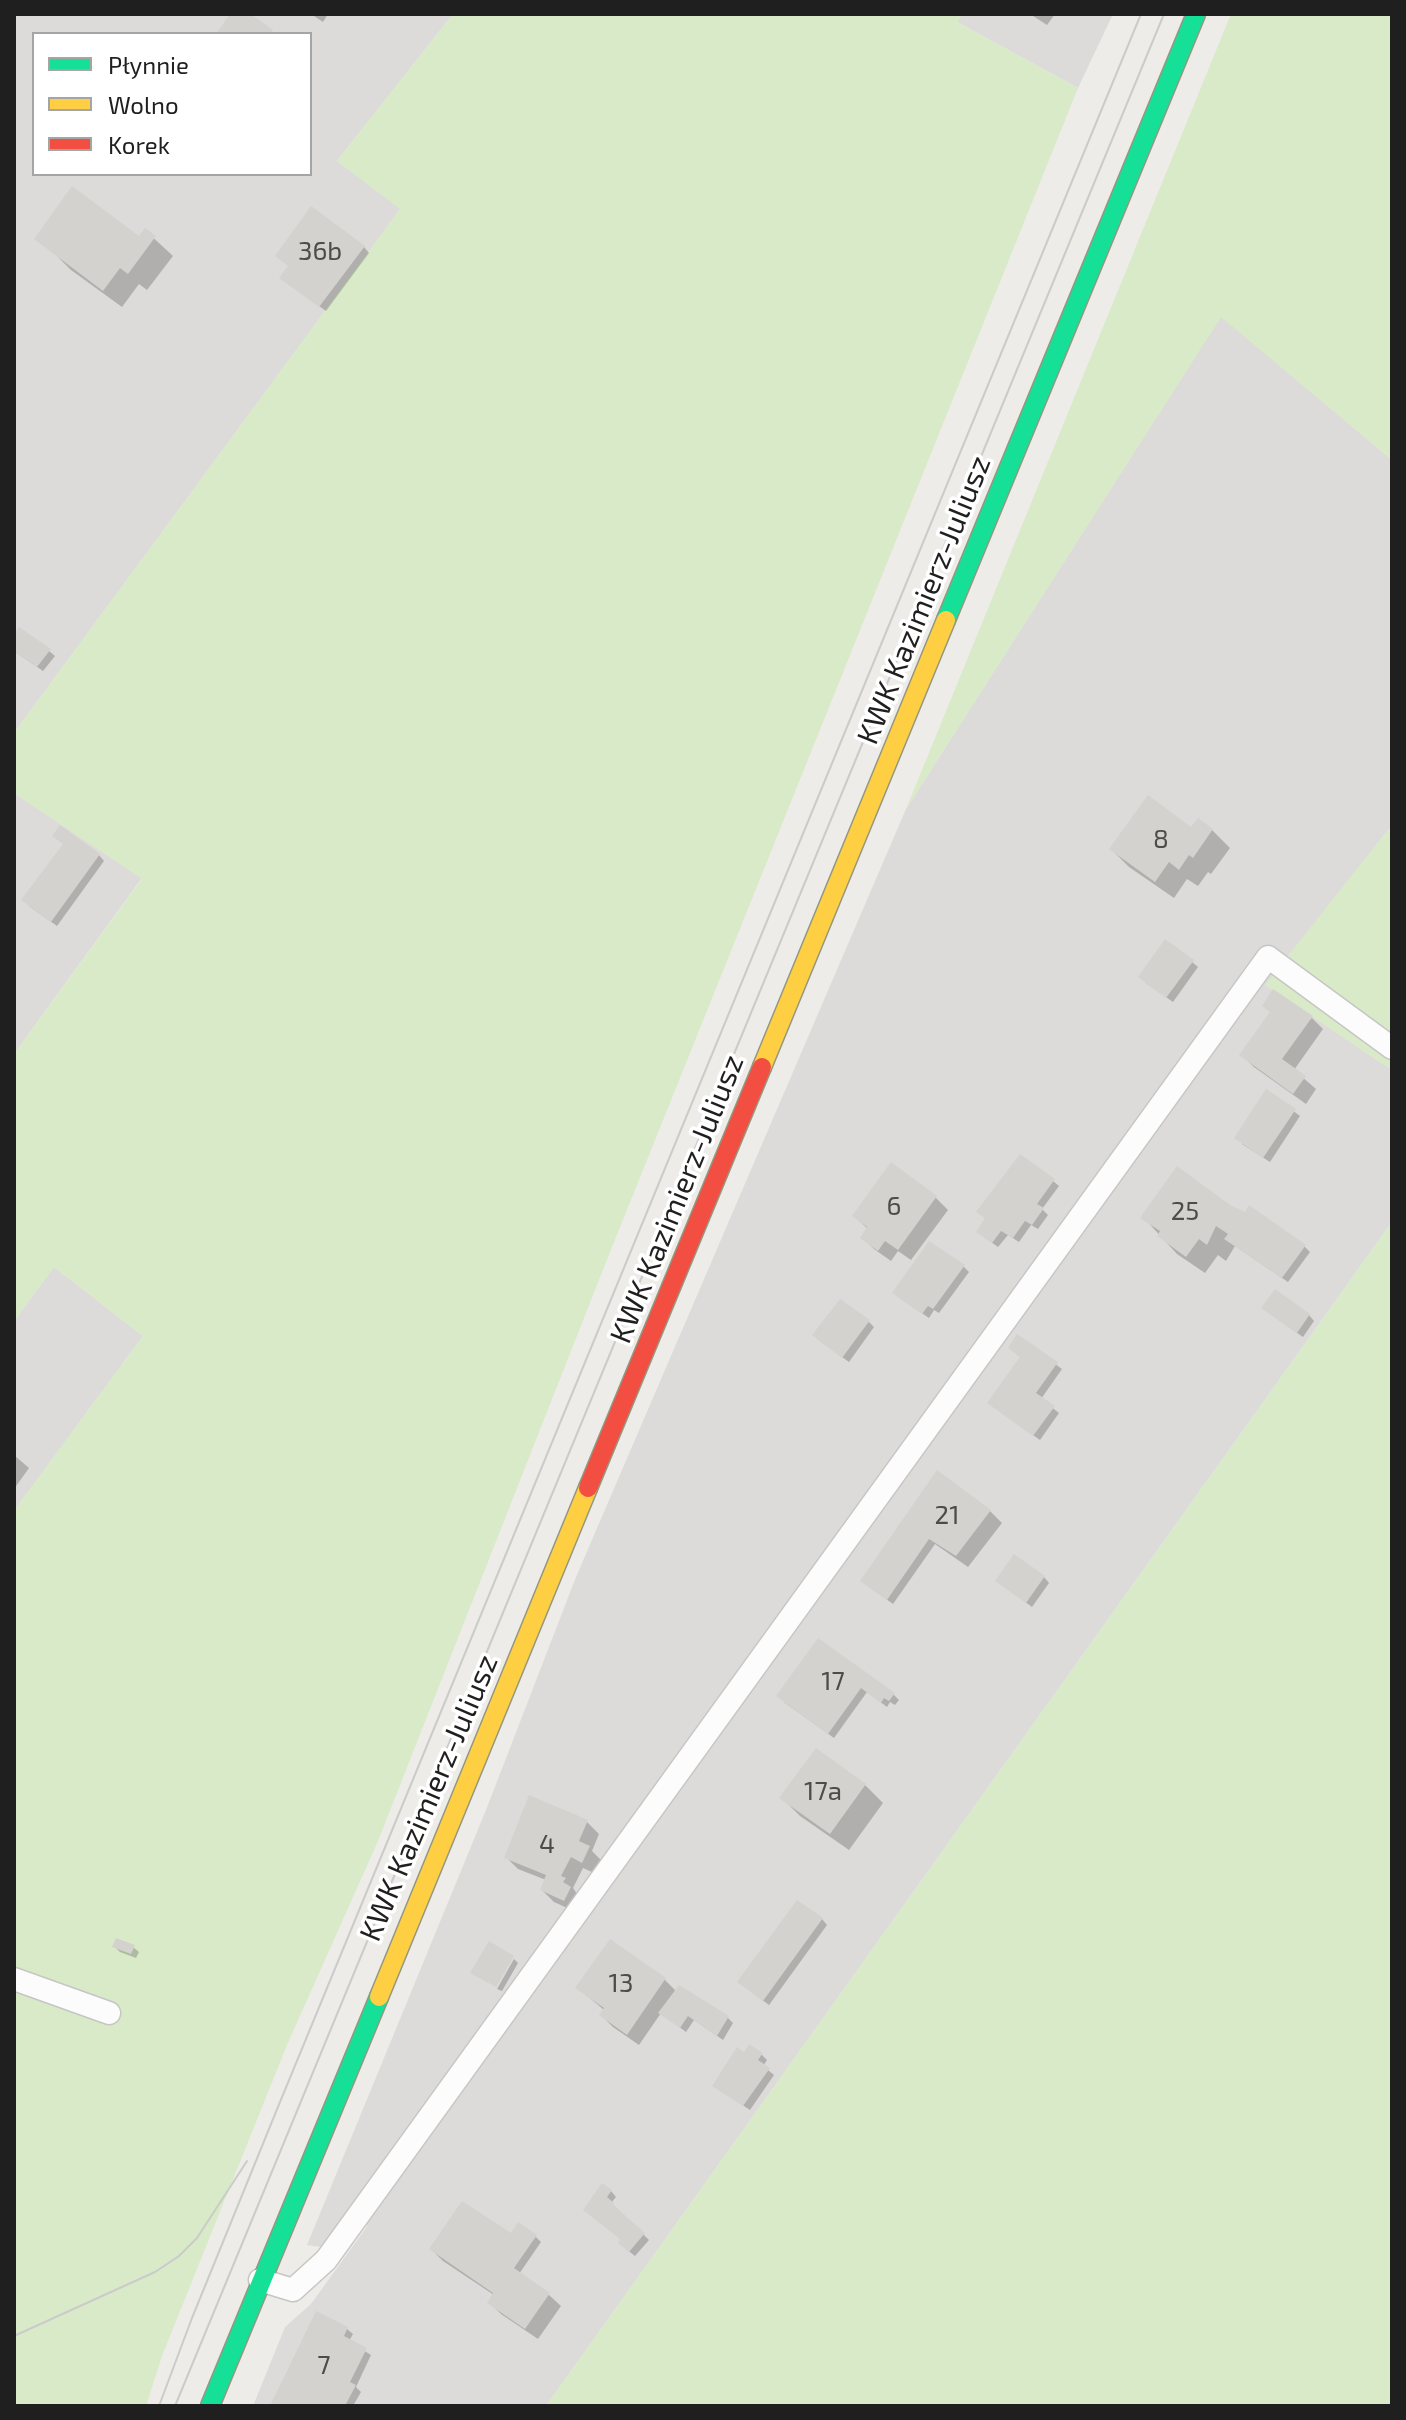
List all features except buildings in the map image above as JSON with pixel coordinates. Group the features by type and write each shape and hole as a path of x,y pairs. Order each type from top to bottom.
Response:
{"street":[{"name":"KWK Kazimierz-Juliusz","path":"210,2406 1196,14"}],"lane":[{"path":"260,2280 293,2290 326,2260 1268,957 1392,1048"},
{"path":"14,1979 109,2013"}],"shaded area":[{"path":"14,14 453,14 337,161 401,208 14,733"},
{"path":"962,14 1113,14 1078,88 957,22"},
{"path":"1221,316 1392,460 1392,825 1266,985 1392,1070 1392,1222 546,2406 253,2406 285,2327 311,2304 368,2225 321,2247 307,2245 486,1810 576,1577 906,809"},
{"path":"14,793 142,878 14,1054"},
{"path":"54,1267 143,1336 14,1511 14,1321"}],"green space":[{"path":"453,14 962,14 957,22 1078,88 608,1257 378,1841 287,2045 162,2356 146,2406 14,2406 14,1511 143,1336 54,1267 14,1321 14,1054 142,879 14,793 14,733 400,209 337,161"},
{"path":"1231,14 1392,14 1392,460 1221,317 906,809"},
{"path":"1392,825 1392,1070 1265,985"},
{"path":"1392,1222 1392,2406 546,2406"}],"tram line":[{"path":"159,2406 280,2102 1141,14"},
{"path":"175,2406 1164,14"},
{"path":"14,2336 155,2272 179,2256 197,2238 247,2161"}],"traffic: fast":[{"path":"946,620 1196,14"},
{"path":"210,2406 379,1997"}],"traffic: slow":[{"path":"762,1067 946,620"},
{"path":"379,1997 588,1488"}],"traffic: jam":[{"path":"588,1488 762,1067"}]}
